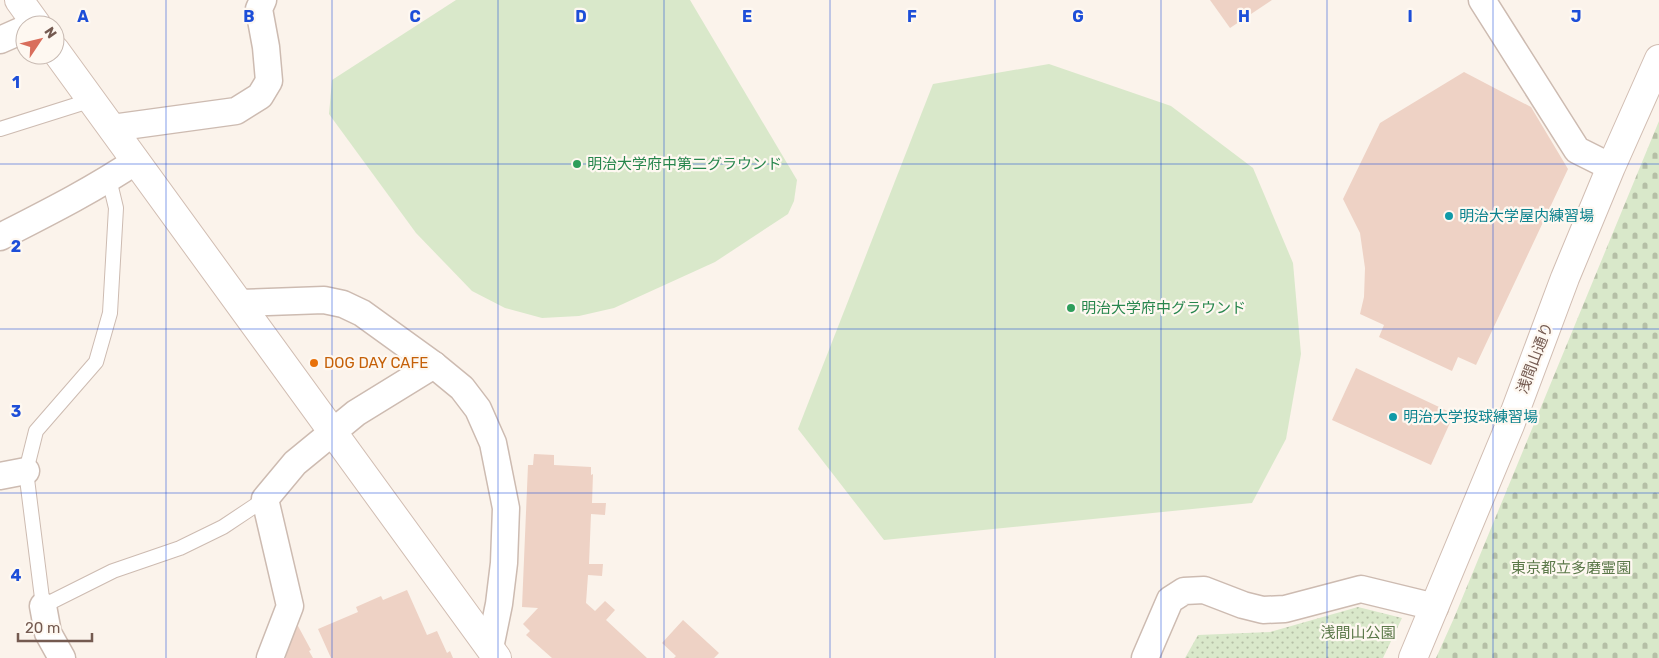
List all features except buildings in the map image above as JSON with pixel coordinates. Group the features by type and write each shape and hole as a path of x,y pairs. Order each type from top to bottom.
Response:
{"main road":[{"path":"19,0 27,15"},
{"name":"浅間山通り","path":"1414,658 1510,425 1565,278 1659,59"},
{"path":"65,64 494,653"}],"street":[{"path":"112,128 236,110 260,96 269,82 266,47 259,10 263,0"},
{"path":"1482,0 1577,150 1611,168"},
{"path":"0,40 15,34"},
{"path":"0,236 54,210 109,179 136,161"},
{"path":"239,303 324,300 344,304 362,313 434,365 462,388 478,409 493,443 506,508 504,563 494,653"},
{"path":"270,658 290,606 265,499 295,463 356,413 434,365"},
{"path":"0,476 26,470"},
{"path":"1145,658 1170,600 1184,591 1204,590 1243,605 1263,610 1285,609 1361,590 1435,608"},
{"path":"43,606 48,632 62,658"}],"lane":[{"path":"0,130 92,100"},
{"path":"109,179 116,208 110,313 96,362 36,431 26,470 43,606 113,571 180,548 223,527 265,499"}],"green space":[{"name":"明治大学府中第二グラウンド","path":"456,0 690,0 797,180 794,201 788,214 715,262 614,308 579,316 542,318 505,308 472,291 416,233 329,114 332,80"},
{"name":"明治大学府中グラウンド","path":"1049,64 1171,106 1253,168 1293,263 1301,354 1286,439 1252,503 884,540 798,429 933,84"},
{"name":"東京都立多磨霊園","path":"1659,121 1659,658 1436,658 1454,618"},
{"name":"浅間山公園","path":"1358,607 1402,618 1383,658 1185,658 1198,635 1270,632"}],"place":[{"name":"明治大学府中第二グラウンド","path":"577,164"},
{"name":"明治大学屋内練習場","path":"1449,216"},
{"name":"明治大学府中グラウンド","path":"1071,308"},
{"name":"DOG DAY CAFE","path":"314,363"},
{"name":"明治大学投球練習場","path":"1393,417"}]}
